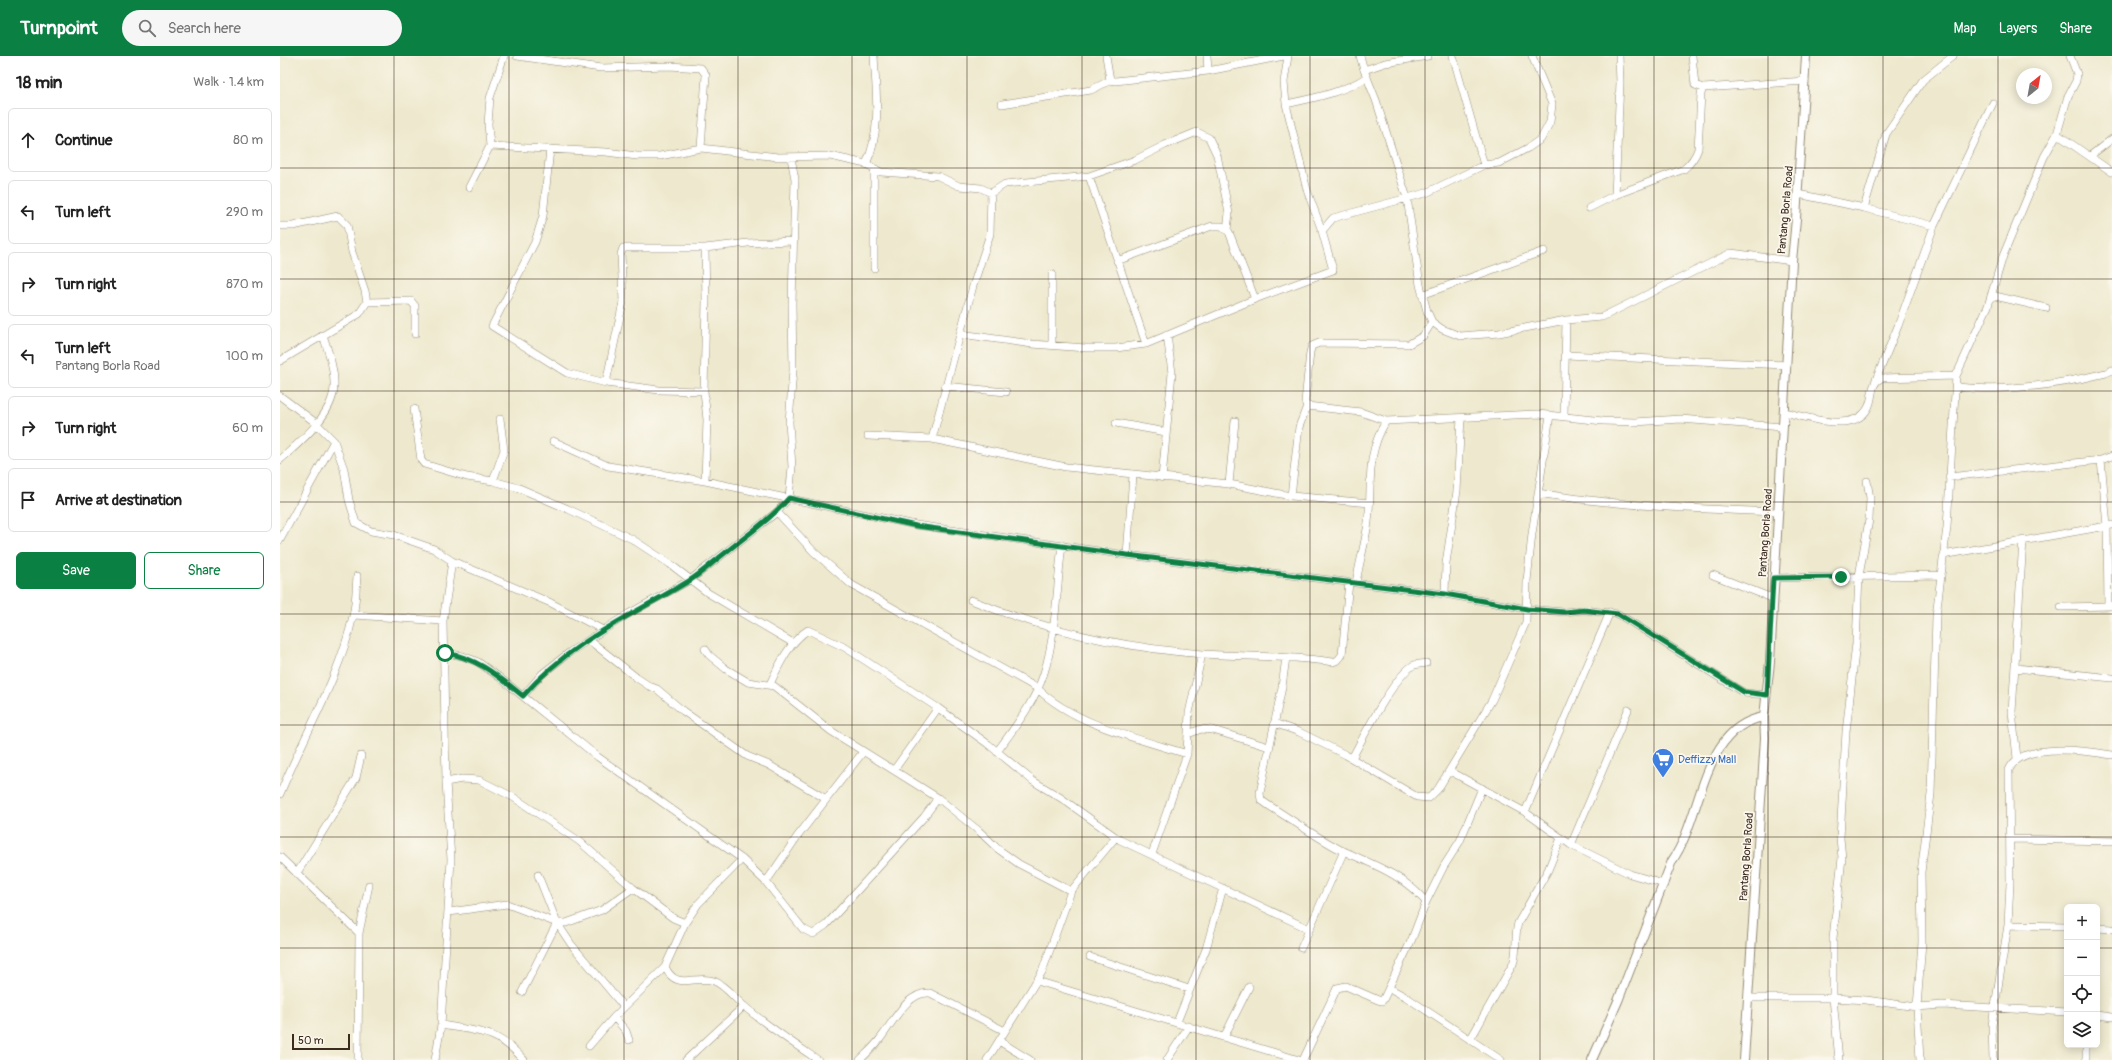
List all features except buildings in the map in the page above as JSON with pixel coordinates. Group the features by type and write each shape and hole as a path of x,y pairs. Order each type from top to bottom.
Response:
{"street":[{"path":"469,187 490,146 488,124 490,98 504,56"},
{"path":"517,56 601,68 669,66 701,68 706,75 701,148"},
{"path":"866,164 875,140 876,105 874,56"},
{"path":"1106,56 1111,80"},
{"path":"1207,56 1208,70"},
{"path":"1002,104 1091,90 1111,80 1208,70 1284,56"},
{"path":"961,334 1052,345 1108,348 1146,344 1255,299 1333,270 1322,231 1307,190 1286,104 1284,82 1288,56"},
{"path":"1360,56 1407,198 1422,295 1432,322 1442,329 1460,336 1499,333 1566,320 1602,317 1731,253 1792,261"},
{"path":"1286,104 1325,96 1354,85 1365,73 1385,63 1428,56"},
{"path":"1453,56 1484,165"},
{"path":"1322,231 1333,218 1426,193 1484,165 1499,163 1528,148 1541,139 1550,122 1552,104 1532,56"},
{"path":"1615,195 1620,82 1619,56"},
{"path":"1692,56 1695,85 1704,88 1805,81"},
{"name":"Pantang Borla Road","path":"1744,1060 1765,738 1764,717 1767,695 1792,261 1798,194 1806,56"},
{"path":"1864,208 1886,134 1923,80 1953,56"},
{"path":"1920,1060 1917,1007 1922,942 1921,872 1931,794 1935,631 1940,575 1947,527 1956,376 1991,295 2006,249 2044,157 2057,134 2068,96 2076,81 2077,74 2070,56"},
{"path":"1589,208 1615,195 1684,169 1690,164 1696,157 1698,149 1700,94 1704,88"},
{"path":"1784,412 1839,423 1856,419 1868,408 1875,382 1898,326 1934,226 1993,102"},
{"path":"991,193 1005,184 1089,176 1135,160 1165,145 1197,132 1202,133 1209,138 1217,155 1229,213 1227,230 1255,299"},
{"path":"2057,134 2112,172"},
{"path":"2090,156 2112,139"},
{"path":"490,146 637,156 660,156 701,148 726,152 791,158 806,155 830,156 866,164 874,169 890,173 938,176 959,186 981,188 991,193"},
{"path":"550,149 543,216 534,242 492,326 567,373 606,383 659,390 704,391"},
{"path":"523,696 542,674 603,630 690,580 777,512 789,498 792,467 789,422 793,370 794,241 794,179 791,158"},
{"path":"874,169 874,268"},
{"path":"1089,176 1146,344"},
{"path":"932,439 973,286 990,234 991,193"},
{"path":"1798,194 1864,208 1934,226"},
{"path":"280,226 293,226 338,216 347,225 352,252 365,290 367,302 359,314 280,361"},
{"path":"1117,261 1212,226 1222,226 1227,230"},
{"path":"606,383 623,302 622,249 630,247 704,248 748,243 794,241"},
{"path":"704,248 704,391 707,420 705,481"},
{"path":"1422,295 1544,251"},
{"path":"1052,274 1052,345"},
{"path":"1991,295 2046,308"},
{"path":"367,302 411,301 415,306 416,334"},
{"path":"1564,416 1566,320"},
{"path":"1292,496 1299,427 1306,406 1306,388 1312,346 1319,343 1409,344 1423,336 1432,322"},
{"path":"280,460 301,442 327,410 334,387 330,357 324,335"},
{"path":"1162,478 1172,366 1167,335"},
{"path":"1566,355 1787,365"},
{"path":"1956,387 1996,390 2093,377 2106,374 2112,370"},
{"path":"1875,382 1882,378 1956,376"},
{"path":"945,386 1006,392"},
{"path":"280,396 316,423 334,441 344,469 348,488 348,500 356,523 371,531 394,535 434,549 452,561 551,603 603,630"},
{"path":"1306,406 1361,412 1386,420 1505,415 1550,415 1603,421 1635,422 1680,419 1783,427"},
{"path":"414,409 420,460 424,464 467,477 493,481 548,499 632,539 708,593 793,643"},
{"path":"1274,723 1299,732 1352,758 1417,797 1429,798 1438,789 1492,700 1526,622 1527,581 1538,492 1550,415"},
{"path":"1445,594 1446,563 1457,491 1461,418"},
{"path":"493,481 504,450 500,419"},
{"path":"971,600 1107,642 1202,654 1286,657 1333,662 1338,660 1342,655 1352,583 1368,528 1370,502 1370,461 1379,432 1386,420"},
{"path":"1229,484 1235,421"},
{"path":"1116,423 1166,432"},
{"path":"868,436 932,439 1066,467 1229,484 1292,496 1370,502"},
{"path":"280,540 334,441"},
{"path":"553,441 608,466 705,481 916,526 1127,555 1445,594 1527,609 1564,612 1584,610 1610,612 1618,614 1744,692 1767,695"},
{"path":"1949,477 2101,460 2112,456"},
{"path":"2061,607 2110,606 2109,526 2101,460"},
{"path":"1127,555 1133,474"},
{"path":"1839,1060 1833,998 1833,938 1842,858 1840,838 1843,764 1856,643 1859,576 1869,520 1870,498 1867,481"},
{"path":"1538,492 1605,502 1695,509 1777,512"},
{"path":"777,512 814,552 852,586 1037,688 1048,700 1079,718 1187,754"},
{"path":"1943,555 2109,526"},
{"path":"2017,758 2012,717 2023,540"},
{"path":"997,752 1023,714 1044,673 1053,626 1062,545"},
{"path":"435,1060 441,1025 451,860 446,782 445,653 443,621 452,561"},
{"path":"1713,575 1772,598"},
{"path":"1773,578 1940,575"},
{"path":"280,794 283,777 327,694 354,615 357,576"},
{"path":"1525,812 1610,612"},
{"path":"354,615 443,621"},
{"path":"770,684 793,643 808,630 818,634 846,648 938,708 1033,781 1061,798 1116,837 1310,929"},
{"path":"589,640 637,678 649,686 657,689 683,711 747,756 769,765 826,799"},
{"path":"705,649 709,655 726,669 748,682 770,684 831,731 938,798 998,849 1019,864 1071,891"},
{"path":"445,653 463,656 478,662 523,696 598,757 742,859 766,882 803,929 813,934 826,925 894,848 924,817 938,798"},
{"path":"1152,854 1187,754 1189,712 1202,654"},
{"path":"1286,657 1282,687 1260,793 1262,800 1268,806 1344,851 1375,864 1403,880 1426,902"},
{"path":"1352,758 1388,695 1404,673 1413,666 1426,663"},
{"path":"2016,668 2112,678"},
{"path":"894,770 938,708"},
{"path":"1571,845 1628,710"},
{"path":"1592,1060 1618,1001 1672,861 1681,848 1702,788 1726,738 1743,723 1764,717"},
{"path":"1188,734 1201,730 1213,730 1269,747"},
{"path":"1993,1060 1992,1025 2008,925 2011,839 2009,770 2017,758 2033,751 2057,751 2112,755"},
{"path":"766,882 826,799 863,752"},
{"path":"297,873 356,778 361,756"},
{"path":"1450,771 1525,812 1571,845 1630,874 1664,884"},
{"path":"446,782 462,779 479,780 513,797 579,842 633,888 673,918 685,923"},
{"path":"1303,1060 1337,988 1346,986 1382,1001 1412,939 1426,902 1444,866 1460,841 1482,788"},
{"path":"987,1060 1037,981 1049,955 1071,891 1116,837"},
{"path":"1470,1040 1513,964 1516,955 1516,931 1518,923 1548,870 1561,838"},
{"path":"2011,839 2112,840"},
{"path":"1301,948 1344,851"},
{"path":"280,857 359,933"},
{"path":"589,1046 614,1017 665,967 685,923 698,904 742,859"},
{"path":"538,875 557,923 571,944 624,1007"},
{"path":"358,1060 359,933 369,885"},
{"path":"449,912 506,904 557,923 566,923 602,910 633,888"},
{"path":"1177,1022 1206,949 1223,888"},
{"path":"522,992 557,923"},
{"path":"2008,925 2064,926"},
{"path":"2100,928 2112,928"},
{"path":"1090,957 1189,989"},
{"path":"665,967 668,974 680,981 715,981 744,1006 818,1060"},
{"path":"1037,981 1299,1060"},
{"path":"1224,1037 1249,987"},
{"path":"1389,988 1406,997 1501,1060"},
{"path":"860,1060 879,1041 903,1008 917,995 924,992 930,993 1005,1031"},
{"path":"1749,998 1833,998 1866,1000 1917,1007 1942,1005 2064,1012"},
{"path":"686,1060 744,1006"},
{"path":"2100,1015 2112,1017"},
{"path":"614,1017 626,1031 629,1040"},
{"path":"441,1025 490,1034 513,1048 524,1060"},
{"path":"1167,1060 1189,1026"},
{"path":"999,1041 1030,1060"},
{"path":"2086,1048 2086,1060"}],"place":[{"name":"Deffizzy Mall","path":"1663,778"}],"route":[{"path":"445,653 463,656 478,662 523,696 542,674 570,652 628,614 690,580 777,512 789,498 916,526 1127,555 1445,594 1527,609 1564,612 1584,610 1610,612 1618,614 1744,692 1767,695 1770,662 1773,578 1841,577"}]}
